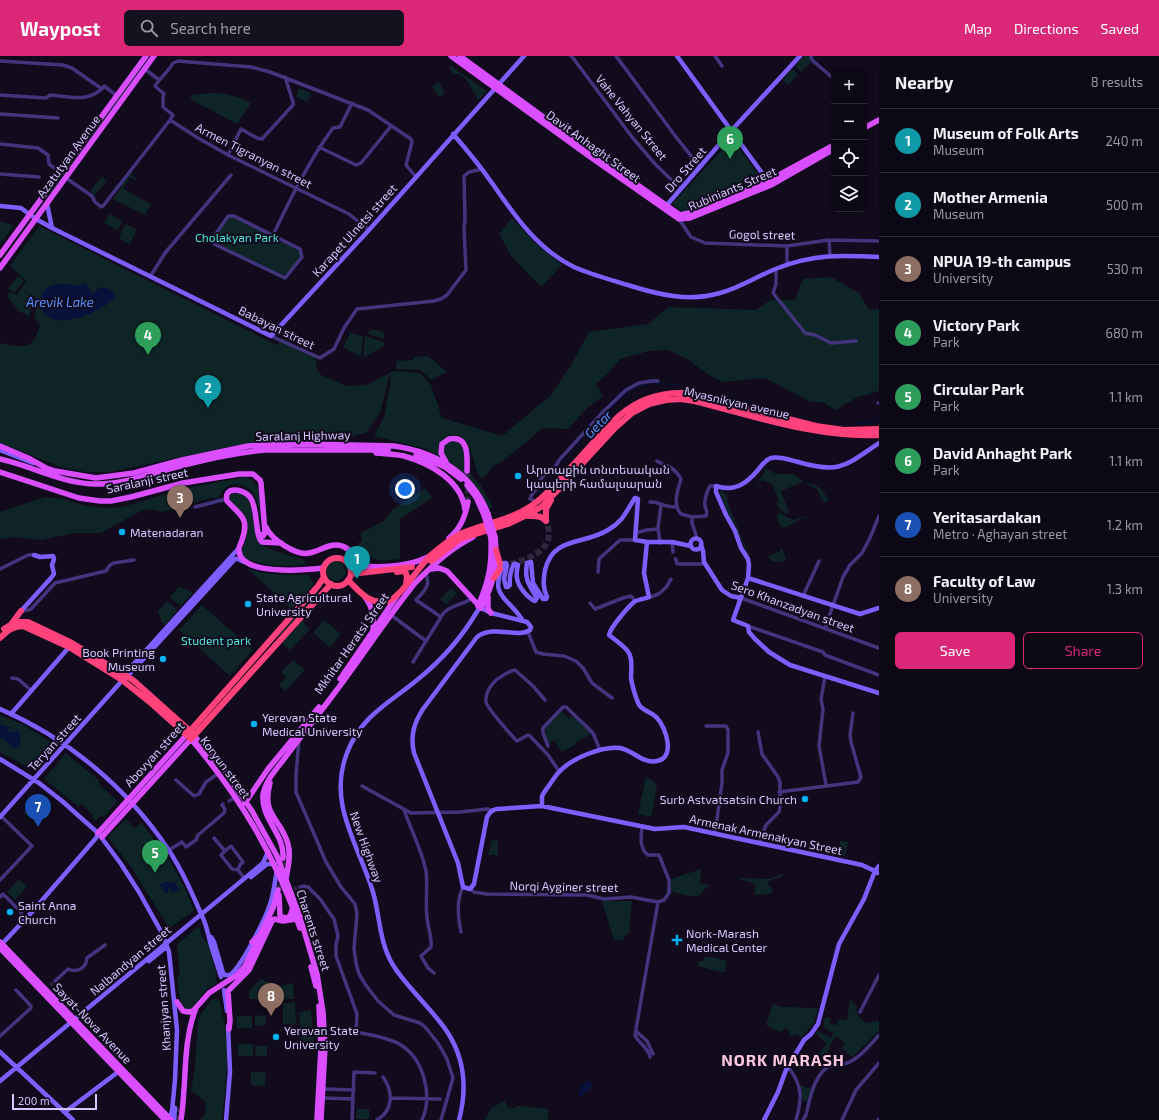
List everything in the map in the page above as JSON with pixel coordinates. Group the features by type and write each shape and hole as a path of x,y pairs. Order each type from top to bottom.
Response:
{"highway":[{"name":"Myasnikyan avenue","path":"414,570 457,536 516,514 537,502 620,415 634,405 655,396 671,393 685,393 816,426 844,430 879,429"},
{"name":"Myasnikyan avenue","path":"481,533 508,524 541,507 556,493 626,417 649,404 666,400 694,400 796,427 843,435 879,435"},
{"path":"524,517 539,516 546,521 546,509 556,493"},
{"path":"431,558 460,539 472,534 481,533"},
{"path":"494,578 500,566 496,550"},
{"path":"336,558 343,559 349,565 350,574 348,580 339,586 330,584 324,577 323,568 328,560 336,558"},
{"path":"350,574 377,570 414,570"},
{"path":"377,570 383,572 404,572 407,576 405,585"},
{"name":"Mkhitar Heratsi Street","path":"397,596 414,570"},
{"name":"Abovyan street","path":"276,639 324,577"},
{"path":"348,580 365,597 372,601 388,601 397,596"},
{"name":"Abovyan street","path":"190,735 276,639 330,584"},
{"path":"20,611 23,618 28,622"},
{"path":"0,638 16,623 20,611"},
{"name":"Koryun street","path":"16,623 28,622 71,645 125,677 152,704 190,735"},
{"path":"0,633 16,623"},
{"name":"Koryun street","path":"16,623 58,638"}],"main road":[{"name":"Azatutyan Avenue","path":"0,255 146,56"},
{"name":"Azatutyan Avenue","path":"0,268 154,56"},
{"path":"451,56 498,87"},
{"path":"460,56 498,87"},
{"name":"Davit Anhaght Street","path":"498,87 680,217"},
{"path":"867,126 879,120"},
{"path":"867,130 879,124"},
{"name":"Rubiniants Street","path":"769,183 831,147"},
{"name":"Rubiniants Street","path":"680,217 690,218 769,183 831,152"},
{"name":"Davit Anhaght Street","path":"590,154 680,217"},
{"path":"447,464 442,456 442,444 449,439 458,439 464,444 466,450 466,471"},
{"name":"Saralanj Highway","path":"46,468 96,481 217,452 265,445 394,446 408,448 447,464 456,470 474,488 484,504 496,550 494,578 488,594 479,608"},
{"path":"0,446 28,458 46,468"},
{"name":"Saralanj Highway","path":"0,457 53,477 68,481 122,482 185,465 265,450 384,450 408,452 445,467 458,477 471,490 486,515"},
{"path":"353,450 404,456 438,471 457,490 464,506 465,514"},
{"name":"Saralanji street","path":"0,472 79,498 111,501 132,497 183,483 248,473 257,477 261,484 264,519"},
{"path":"0,476 28,482"},
{"path":"281,543 262,542 260,540 253,502 248,495 239,490 230,490 226,496 226,500 241,514 244,523 243,539 238,549 244,562 266,569 302,570 323,568"},
{"path":"352,552 352,559 349,565 371,567 412,563 431,558 459,529 468,502"},
{"path":"258,534 260,536 264,535 264,519"},
{"path":"264,519 268,532 281,543 305,554 328,546 342,546 352,552 363,563 371,567"},
{"name":"Myasnikyan avenue","path":"415,583 455,547 481,533"},
{"name":"Saralanj Highway","path":"479,608 491,567 493,537"},
{"path":"443,557 447,571"},
{"path":"427,571 437,567 447,571 479,608"},
{"name":"Mkhitar Heratsi Street","path":"275,766 336,691 390,615 415,583"},
{"path":"488,594 488,609 491,613"},
{"name":"Mkhitar Heratsi Street","path":"275,766 334,688 397,596"},
{"path":"365,597 371,604 373,631"},
{"name":"Koryun street","path":"190,735 242,806 276,867"},
{"name":"Koryun street","path":"190,735 224,770 246,800 277,856"},
{"name":"Abovyan street","path":"100,835 128,799 190,735"},
{"name":"Abovyan street","path":"100,835 133,804 190,735"},
{"path":"242,806 275,766"},
{"path":"275,766 263,796 265,812 283,846 283,858 276,838 262,813 260,803 261,790 275,766"},
{"path":"275,766 269,788 268,804 271,815 281,828 288,843 289,853 286,881"},
{"path":"265,812 282,835 286,850 288,869"},
{"name":"Charents street","path":"277,856 286,881 292,890 317,974 325,1047 321,1120"},
{"name":"Charents street","path":"276,867 296,919 312,971 321,1012 321,1048 317,1120"},
{"path":"177,1002 185,1012 191,1012 209,993 237,975 246,966 273,908 278,890 280,916 285,918 289,917 292,914 292,910"},
{"path":"229,1029 228,991 249,970 272,921 274,919 283,921 296,919"},
{"path":"252,942 262,933"},
{"path":"260,947 262,933"},
{"name":"Sayat-Nova Avenue","path":"0,945 48,987 74,1021 118,1072 170,1120"},
{"name":"Sayat-Nova Avenue","path":"0,945 170,1120"},
{"path":"181,1120 184,1104 189,1031 196,1008"},
{"path":"180,1108 184,1087"}],"street":[{"name":"Karapet Ulnetsi street","path":"271,336 369,230 525,56"},
{"name":"Vahe Vahyan Street","path":"570,56 574,58 632,137 655,164 681,189"},
{"path":"616,56 700,167"},
{"path":"677,56 769,183"},
{"path":"715,56 722,66"},
{"name":"Dro Street","path":"666,206 731,131 800,56"},
{"path":"812,56 812,60 831,76"},
{"path":"0,61 63,65 72,68 102,89"},
{"path":"66,178 92,196 95,202 102,207 173,115 163,107 164,94 154,86 168,71 173,63 178,61 251,66 285,77 368,110 412,141 406,165 416,177"},
{"path":"145,69 159,80"},
{"path":"228,155 241,129 257,138 262,138 293,104 285,77"},
{"path":"0,95 25,96 31,98 46,98 50,95 70,98 85,98 95,95 104,86 117,96"},
{"path":"273,235 296,188 319,147 333,128 340,127 352,103"},
{"path":"0,114 58,118"},
{"name":"Armen Tigranyan street","path":"170,120 228,155 349,214 369,230"},
{"path":"319,147 356,165 361,163 391,126"},
{"path":"453,135 482,169 516,216 540,244 574,267 601,277 662,295 694,298 721,293 776,268 808,258 830,255 879,257"},
{"path":"0,144 38,148 48,155 49,164 61,173"},
{"name":"Babayan street","path":"0,206 21,208 52,228 271,336 320,358 334,349 344,328 357,309 434,301 447,295 463,275 467,266 464,235 464,176 469,172 482,169"},
{"path":"0,174 39,177"},
{"path":"150,277 165,253 231,175"},
{"path":"46,204 52,228"},
{"path":"228,216 234,216 273,235 300,249 301,251 302,257 285,278 214,244 213,238 228,216"},
{"name":"Gogol street","path":"680,217 692,237 705,243 787,246 829,240 879,241"},
{"path":"829,240 830,255"},
{"path":"787,246 787,264"},
{"path":"776,268 776,284 773,293 805,333 815,335 831,343 856,341"},
{"path":"537,502 530,499 544,475 552,472 560,459 614,401 632,386 650,381 658,381"},
{"path":"657,461 674,469 681,479 677,490 676,507 681,514 692,517 706,516 708,511 705,505 705,500 710,486 729,489 741,485 748,481 766,460 781,458 817,467 842,466 858,458 879,443"},
{"name":"Saralanj Highway","path":"0,450 46,468"},
{"path":"716,486 718,497 728,520 735,531 741,548 748,559 749,565 748,578 733,620 823,652 825,655 879,675"},
{"path":"528,632 531,627 505,601 499,592 499,580 504,563 507,565 504,579 506,586 507,587 510,585 511,570 514,564 516,564 518,565 517,574 519,583 526,594 535,601 537,598 529,588 526,575 527,563 531,562 533,583 545,600 547,597 544,589 544,579 549,557 565,545 597,536 608,530 623,518 636,498 638,499 634,540"},
{"path":"195,508 226,500"},
{"path":"650,502 667,507 676,507"},
{"path":"660,543 658,529 661,505"},
{"path":"825,628 843,577 850,565 865,548 879,516"},
{"path":"598,572 599,559 622,539 660,543 672,542 691,546 694,549 701,547 700,540 696,537 692,517"},
{"path":"635,533 658,529"},
{"path":"691,546 691,542 696,537"},
{"path":"647,542 644,573 649,597"},
{"path":"672,542 673,552"},
{"name":"Sero Khanzadyan street","path":"701,547 705,564 722,590 731,596 741,598 879,648"},
{"name":"Teryan street","path":"0,816 238,549"},
{"path":"0,568 28,555 40,557 53,556 54,559 52,565 54,574 20,611"},
{"path":"675,559 676,558 677,564 705,564"},
{"name":"Teryan street","path":"125,677 234,559 244,562"},
{"path":"20,611 31,609 55,583 106,571 110,565 114,563 134,560"},
{"path":"803,596 819,561"},
{"path":"427,571 427,587 416,600 441,617"},
{"path":"748,578 860,614 879,608"},
{"path":"542,806 542,795 559,771 572,762 600,750 621,748 650,762 658,761 664,758 667,754 668,750 665,734 657,718 639,705 631,679 632,665 630,654 609,635 609,632 635,601 654,597 662,592 671,579"},
{"path":"590,603 595,609 631,596 635,601"},
{"path":"413,662 444,612 464,604 471,599"},
{"path":"479,608 491,613 523,620"},
{"name":"New Highway","path":"459,1120 464,1089 461,1060 455,1045 447,1032 406,983 393,965 388,955 381,936 373,892 343,812 340,798 340,776 341,768 349,747 368,719 377,709 417,680 440,660 462,635 479,608"},
{"path":"390,615 426,641"},
{"path":"748,626 749,632 754,639 778,658 790,665 879,694"},
{"path":"461,932 458,915 459,894 463,887 458,863 412,745 414,727 417,718 477,637 493,631 528,632"},
{"path":"528,632 536,652 564,656 576,661 583,668 592,683 612,698"},
{"path":"11,714 71,645"},
{"path":"545,700 533,686 515,670 510,671 490,686 486,696 486,704 517,741 528,735 530,736 548,755 559,771"},
{"path":"825,677 821,699 823,709 819,746 826,785"},
{"path":"12,678 18,679 32,690"},
{"path":"548,746 543,733 544,728 563,707 566,707 593,733 600,750"},
{"path":"0,709 65,744 94,767 133,804 169,850 186,881 202,914 210,943 223,976 230,975 239,967 252,942 271,902 276,867"},
{"path":"779,792 826,785 853,783 860,780 850,735 853,713"},
{"path":"706,726 726,726 728,730 728,753 722,770 722,783 715,833"},
{"path":"758,732 762,754 780,782 779,812 766,825 759,843"},
{"path":"299,738 296,792 326,862 341,887 355,904 357,914 354,948 359,974 378,1001 394,1015 420,1023 425,1027 438,1043 447,1059 453,1078 441,1120"},
{"path":"0,759 34,779 62,801 100,835 143,898 168,944"},
{"path":"176,780 194,796 199,794 206,782 219,773"},
{"path":"362,786 411,813 492,810 487,817 474,882 471,889 463,887"},
{"path":"229,801 236,797"},
{"path":"169,850 182,842 186,847 196,840 198,835 224,813 225,809 222,805 224,804"},
{"name":"Armenak Armenakyan Street","path":"492,810 542,806 655,829 684,827 862,865 877,872"},
{"path":"404,810 426,870 427,921 432,940 431,947 421,956 428,968 434,973"},
{"path":"0,816 32,846 0,880"},
{"path":"642,827 641,836 644,852 648,855 659,855 669,880 669,893 664,899 658,902 635,1037 644,1045 650,1054 650,1057"},
{"name":"Abovyan street","path":"0,945 24,922 100,835"},
{"path":"214,838 225,851"},
{"path":"238,870 243,862 231,846 221,855 232,869 238,870 244,878"},
{"name":"Nalbandyan street","path":"0,1082 168,944 263,863 268,852"},
{"name":"Nalbandyan street","path":"202,914 265,865 268,864 276,867"},
{"path":"764,1120 778,1092 788,1067 804,1040 811,1034 818,1024 839,944 864,899 879,866"},
{"path":"300,887 308,887 320,899 334,919 338,936 336,956 357,1014 356,1032 393,1041 407,1050 417,1062 426,1084 427,1099 422,1120"},
{"name":"Norqi Ayginer street","path":"471,889 474,892 486,894 587,895 604,899 631,897 658,902"},
{"path":"0,897 3,894 21,912 24,922"},
{"name":"Khanjyan street","path":"168,944 177,1002 180,1045 170,1120"},
{"name":"Khanjyan street","path":"168,944 177,1030 175,1074 170,1120"},
{"path":"55,981 68,969 74,971 78,970 87,962 87,958 105,945"},
{"path":"860,1012 879,975"},
{"path":"0,1036 31,1008 31,1006 16,990"},
{"path":"224,990 229,1029 230,1072 226,1120"},
{"path":"636,1031 647,1040 653,1054"},
{"path":"803,1120 815,1083 825,1069 835,1064 846,1063 857,1057 879,1035"},
{"path":"0,1053 73,1120"},
{"path":"842,1120 856,1090 879,1063"},
{"path":"788,1067 795,1076 800,1090 801,1102 796,1120"},
{"path":"65,1112 118,1072"},
{"path":"352,1120 354,1072 375,1073"},
{"path":"377,1120 387,1110 391,1098 388,1083 383,1077"},
{"path":"323,1089 354,1090"},
{"path":"323,1098 353,1099"},
{"path":"391,1098 440,1100"},
{"path":"801,1102 809,1104"}],"green space":[{"path":"804,56 813,56 809,60 811,62 801,72 795,66"},
{"path":"451,66 487,91 478,100 465,79 458,74 453,74 449,67"},
{"path":"792,69 798,74 788,85 782,80"},
{"path":"138,71 139,72 88,143 86,142"},
{"path":"439,82 445,94 439,97 432,86"},
{"path":"299,88 311,93 308,102 296,97"},
{"path":"212,93 232,95 251,103 237,124 190,99 192,95"},
{"path":"732,139 762,179 754,185 683,212 672,204"},
{"path":"83,147 84,148 48,198 46,197"},
{"path":"130,173 136,178 136,180 130,177 123,189 151,204 145,215 113,199"},
{"path":"102,177 107,181 95,195 90,191"},
{"path":"109,214 122,221 118,230 104,223"},
{"name":"Cholakyan Park","path":"233,217 300,250 300,257 286,274 281,275 216,243 215,239 228,218"},
{"path":"512,218 535,243 562,265 541,287 512,257 499,234"},
{"path":"0,221 10,224 13,227 0,244"},
{"path":"125,224 137,229 130,244 119,239"},
{"path":"39,226 277,345 280,341 315,358 317,369 321,375 347,386 366,385 390,373 380,413 366,433 330,441 258,443 234,446 110,472 85,472 61,467 0,443 0,343 15,346 26,346 34,340 40,325 34,316 37,304 32,302 29,318 27,315 18,311 7,296 10,292 17,295 26,281 10,266"},
{"path":"18,276 24,281 14,293 8,289"},
{"path":"831,277 859,293 869,310 879,309 879,391 858,397 835,410 823,402 811,402 765,378 723,382 709,375 687,359 668,350 649,351 620,359 596,384 603,396 587,408 568,429 543,428 502,462 493,466 483,479 479,475 467,443 461,436 451,435 442,441 438,451 439,457 426,449 374,436 384,417 391,382 390,372 420,373 431,385 442,418 502,436 550,396 571,365 589,332 648,324 669,307 756,310 770,300 795,300 803,279"},
{"path":"371,329 383,332 385,339 368,334"},
{"path":"350,333 363,336 361,357 343,347"},
{"path":"365,336 384,342 384,346 363,358"},
{"path":"428,356 447,372 431,380 420,370 396,369 397,361 413,360 414,357"},
{"path":"456,440 463,445 468,471 481,486 493,507 488,509 444,458 443,446 447,442"},
{"path":"766,469 777,474 794,474 803,482 781,491 789,513 787,514 780,510 776,503 779,502 772,484 762,480 757,485"},
{"path":"245,477 251,480 258,489 261,501 261,521 253,493 245,487 235,484 226,487 217,498 211,498 162,512 149,509 141,511 101,533 76,533 41,540 15,537 0,539 0,512 45,497 63,499 87,506 106,508 122,507 187,488"},
{"path":"803,482 815,485 822,490 829,500 824,503 817,489"},
{"path":"425,488 432,498 400,519 400,559 376,559 361,550 357,544 362,541 361,533 384,521 393,509"},
{"path":"721,490 724,490 723,493 727,494 728,504 747,551 750,554 748,555 735,526 731,521 720,494"},
{"path":"235,492 246,497 251,504 254,514 255,534 258,541 272,550 302,559 305,561 305,564 271,565 249,560 242,556 247,532 245,522 229,500 230,495"},
{"path":"780,513 793,520 803,516 808,518 806,520 804,517 787,527 781,527 776,516"},
{"path":"782,548 786,559 783,562 772,561 768,556 779,552"},
{"path":"336,561 343,564 346,571 343,578 336,581 329,578 326,571 329,564"},
{"path":"247,568 270,574 309,575 314,584 291,609"},
{"path":"179,587 193,593 180,606 170,597"},
{"path":"451,588 457,593 446,605 440,599"},
{"path":"318,590 319,592 279,637 277,636"},
{"path":"167,601 178,610 165,625 157,612"},
{"name":"Student park","path":"202,605 253,650 230,676 179,630"},
{"path":"303,620 305,622 304,624 310,629 290,650 282,643"},
{"path":"324,620 341,634 330,647 313,633"},
{"path":"293,660 305,670 285,691 279,685 286,677 281,672"},
{"path":"560,710 569,719 574,715 592,734 576,742 575,745 562,752 555,742 557,741 556,740 548,744 545,733 547,725"},
{"path":"0,715 24,725 56,745 33,770 0,752"},
{"path":"66,753 99,780 99,784 117,801 104,817 101,815 96,821 91,817 93,815 81,804 79,807 44,779"},
{"path":"646,777 652,780 657,786 651,817 638,814"},
{"path":"35,800 47,808 41,811 37,808 28,817 23,813"},
{"path":"126,819 135,828 141,822 157,842 172,864 190,899 194,911 169,928 131,867 108,838 110,834"},
{"path":"492,840 498,841 498,855 488,855"},
{"path":"840,841 848,842 845,856 838,855"},
{"path":"701,869 700,884 711,885 707,887 699,896 688,896 670,891 671,879"},
{"path":"782,874 783,876 767,882 773,890 770,894 755,895 755,884 737,878 769,879"},
{"path":"19,879 27,887 15,900 7,892"},
{"path":"602,901 632,901 629,933 624,936 623,940 614,940"},
{"path":"199,926 202,937 208,943 217,975 215,976 217,983 208,988 190,1010 183,1008 180,1001 177,977 180,976 177,944"},
{"path":"704,957 713,957 729,962 726,963 725,972 698,966 699,961 703,961"},
{"path":"261,979 269,983 270,987 263,992 262,999 249,999 249,991"},
{"path":"293,983 294,999 281,999 281,995 276,987"},
{"path":"217,998 221,1005 225,1026 227,1052 222,1120 200,1120 205,1115 206,1102 191,1091 195,1067 198,1022 200,1016 210,1001"},
{"path":"850,999 857,1006 858,1016 862,1020 866,1023 879,1021 879,1031 852,1057 841,1048 845,1043 836,1036 830,1046 830,1050 826,1053 827,1055 820,1060 816,1057 826,1044 816,1033 817,1031 831,1038 833,1033 823,1027 825,1017 831,1018 830,1024 837,1025 838,1019 847,1020"},
{"path":"295,1002 296,1024 283,1024 283,1003"},
{"path":"773,1004 783,1007 818,1008 814,1023 801,1038 798,1034 791,1037 787,1028 779,1032 766,1025"},
{"path":"311,1010 313,1032 301,1033 299,1012"},
{"path":"266,1015 266,1025 255,1026 255,1016"},
{"path":"236,1016 252,1016 252,1028 237,1028"},
{"path":"314,1036 314,1043 302,1049 301,1037"},
{"path":"238,1044 253,1044 253,1056 238,1056"},
{"path":"255,1046 267,1046 267,1056 256,1056"},
{"path":"251,1072 266,1072 265,1086 251,1085"},
{"path":"800,1085 808,1088 811,1087 808,1102 803,1101"},
{"path":"505,1101 507,1107 513,1108 519,1106 548,1109 548,1120 485,1120 491,1108"},
{"path":"357,1109 369,1109 369,1119 356,1119"}],"water":[{"name":"Arevik Lake","path":"85,283 92,293 105,287 114,292 115,297 103,307 95,311 67,320 52,319 43,312 40,302 43,292 47,288 58,284 80,285"},
{"path":"0,724 13,728 13,730 9,728 8,731 12,733 16,730 19,731 21,744 16,749 6,742 6,740 0,738"},
{"path":"167,881 171,883 174,882 179,889 172,893 170,888 168,889 169,892 166,894 160,885"},
{"path":"590,1080 592,1085 591,1089 586,1091 582,1096 578,1096 583,1084"}],"waterway":[{"name":"Getar","path":"536,496 596,424 625,394 633,389 649,384 678,385"},
{"name":"Getar","path":"729,397 735,399"},
{"name":"Getar","path":"854,424 879,421"},
{"name":"Getar","path":"833,423 838,424"}],"tunnel":[{"path":"467,471 468,502"},
{"path":"502,566 529,558 544,548 548,540 549,532 546,521"},
{"path":"278,890 283,858"},
{"path":"294,889 300,887"},
{"path":"50,985 55,981"},
{"path":"175,1120 180,1109"}],"place":[{"name":"David Anhaght Park","path":"730,159"},
{"name":"Victory Park","path":"148,355"},
{"name":"Mother Armenia","path":"208,408"},
{"name":"Արտաքին տնտեսական կապերի համալսարան","path":"518,476"},
{"name":"NPUA 19-th campus","path":"180,518"},
{"name":"Matenadaran","path":"122,532"},
{"name":"Museum of Folk Arts","path":"357,579"},
{"name":"State Agricultural University","path":"248,604"},
{"name":"Book Printing Museum","path":"163,659"},
{"name":"Yerevan State Medical University","path":"254,724"},
{"name":"Surb Astvatsatsin Church","path":"805,799"},
{"name":"Yeritasardakan","path":"38,827"},
{"name":"Circular Park","path":"155,873"},
{"name":"Saint Anna Church","path":"10,912"},
{"name":"Nork-Marash Medical Center","path":"677,940"},
{"name":"Faculty of Law","path":"271,1016"},
{"name":"Yerevan State University","path":"276,1037"}],"district":[{"name":"NORK MARASH","path":"783,1059"}]}
